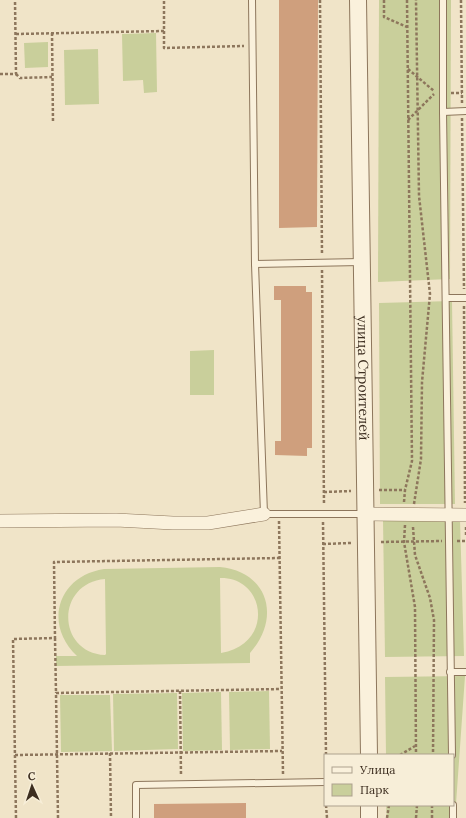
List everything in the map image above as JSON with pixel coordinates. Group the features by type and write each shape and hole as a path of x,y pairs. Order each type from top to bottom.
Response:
{"street":[{"name":"улица Строителей","path":"358,0 369,754"},
{"path":"365,514 449,515 466,510"},
{"path":"0,522 116,520 208,523 264,514"},
{"path":"369,806 369,818"}],"lane":[{"path":"252,0 255,264 264,514 365,514"},
{"path":"443,0 443,112 452,754"},
{"path":"443,112 464,111"},
{"path":"255,264 361,262"},
{"path":"446,298 465,298"},
{"path":"450,672 466,672"},
{"path":"136,818 136,785 324,782"},
{"path":"453,806 453,818"}],"path":[{"path":"15,0 16,74"},
{"path":"164,0 164,48 253,46"},
{"path":"320,0 322,263"},
{"path":"384,0 384,17 407,26"},
{"path":"407,0 412,461 411,472 404,490 415,555 430,598 434,620 433,754"},
{"path":"416,0 418,196 430,294 422,382 421,459 408,515 404,542 415,607 416,754"},
{"path":"461,0 464,111 466,510"},
{"path":"16,34 164,31"},
{"path":"52,33 53,123"},
{"path":"0,74 16,74 20,78 52,77"},
{"path":"408,120 435,92"},
{"path":"379,490 404,490"},
{"path":"324,492 351,491"},
{"path":"279,514 283,783"},
{"path":"381,542 466,541"},
{"path":"323,544 351,543"},
{"path":"58,818 54,562 280,558"},
{"path":"16,818 13,639 55,638"},
{"path":"56,693 281,689"},
{"path":"180,691 181,784"},
{"path":"402,754 416,745"},
{"path":"15,755 282,751"},
{"path":"110,753 111,818"},
{"path":"326,806 327,818"},
{"path":"387,818 389,806"},
{"path":"416,806 416,818"},
{"path":"432,806 432,818"}],"green space":[{"path":"379,0 451,0 450,279 378,282"},
{"path":"156,33 157,92 144,93 143,80 123,81 122,34"},
{"path":"48,42 48,67 25,68 24,43"},
{"path":"98,49 99,104 65,105 64,50"},
{"path":"452,301 455,504 380,504 379,303"},
{"path":"214,350 214,395 190,395 190,351"},
{"path":"383,520 460,520 464,656 385,657"},
{"path":"220,567 237,571 250,578 259,587 265,599 267,612 265,626 260,639 250,653 250,663 56,666 56,656 77,656 67,643 60,630 58,616 60,603 66,591 76,581 88,573 104,569","holes":["220,578 236,581 247,588 255,599 258,612 256,625 250,638 238,647 221,653","105,579 106,654 105,655 89,651 77,642 71,631 68,617 71,604 77,592 89,583"]},
{"path":"465,676 455,818 387,818 386,806 454,806 454,754 386,754 385,677"},
{"path":"269,691 270,749 230,750 229,692"},
{"path":"221,692 222,750 183,751 182,693"},
{"path":"177,693 178,749 114,751 113,694"},
{"path":"60,695 110,695 112,751 61,752"}],"building":[{"path":"279,0 318,0 317,227 279,228"},
{"path":"274,286 306,286 306,292 312,292 312,448 307,448 307,456 275,455 275,441 281,441 281,300 274,300"},
{"path":"246,803 246,818 154,818 154,804"}]}
